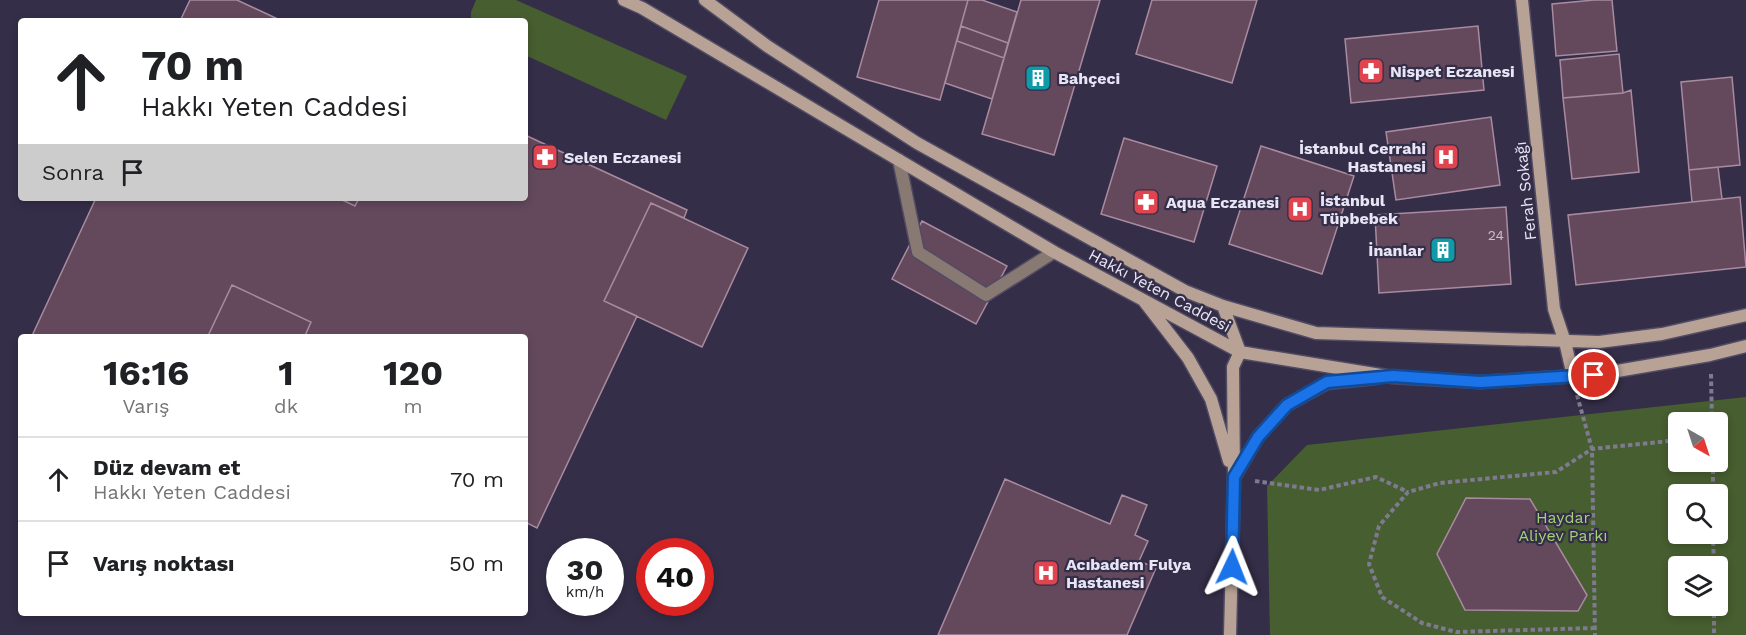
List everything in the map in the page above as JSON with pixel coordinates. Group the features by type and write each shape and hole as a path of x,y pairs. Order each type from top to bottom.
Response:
{"main road":[{"name":"Hakkı Yeten Caddesi","path":"624,0 642,8 1054,252 1240,352 1393,376 1480,382 1594,375 1710,355 1746,346"},
{"name":"Hakkı Yeten Caddesi","path":"705,0 767,46 917,143 1185,291 1223,306 1316,333 1565,342 1599,342 1662,334 1746,315"},
{"name":"Ferah Sokağı","path":"1522,0 1554,309 1573,376"},
{"path":"1141,298 1188,358 1211,399 1234,477"},
{"path":"1223,306 1240,352 1233,367 1234,477 1230,635"},
{"path":"1234,477 1258,437 1287,405 1327,382 1393,376"}],"lane":[{"path":"899,160 918,252 986,295 1054,252"}],"path":[{"path":"1710,355 1712,412"},
{"path":"1573,376 1592,449 1595,635"},
{"path":"1595,628 1456,632 1422,623 1382,597 1369,564 1380,526 1408,492 1440,483 1556,472 1592,449 1668,441"},
{"path":"1234,477 1319,490 1376,477 1408,492"},
{"path":"1714,616 1714,635"}],"green space":[{"path":"476,0 516,0 687,76 666,120 528,56 528,18 471,18"},
{"name":"Haydar Aliyev Parkı","path":"1746,397 1746,635 1270,635 1267,486 1307,445"}],"building":[{"path":"190,0 237,0 276,18 181,18"},
{"path":"879,0 968,0 940,100 857,77"},
{"path":"968,0 982,0 1017,12 992,99 945,83"},
{"name":"Bahçeci","path":"1021,0 1100,0 1054,155 982,134"},
{"path":"1152,0 1257,0 1232,83 1136,54"},
{"path":"1612,0 1617,51 1556,56 1552,4"},
{"path":"961,26 1008,43 1004,58 957,41"},
{"path":"1478,26 1484,90 1351,103 1345,39"},
{"path":"1619,54 1623,93 1563,98 1560,60"},
{"path":"1732,77 1740,165 1689,170 1681,82"},
{"path":"1631,90 1639,172 1572,179 1563,98 1623,93"},
{"name":"İstanbul Cerrahi Hastanesi","path":"1491,117 1500,185 1396,200 1386,132"},
{"path":"528,136 687,210 684,218 651,203 604,301 637,316 537,528 528,524 528,334 306,334 311,322 232,285 209,334 33,334 95,201 344,201 355,206 358,201 528,201"},
{"path":"1124,138 1217,166 1194,242 1101,214"},
{"path":"1261,146 1354,176 1322,274 1229,244"},
{"path":"1718,167 1722,199 1692,202 1689,170"},
{"path":"1740,197 1746,267 1576,285 1568,215"},
{"path":"344,201 358,201 355,206"},
{"path":"651,203 748,248 702,347 604,301"},
{"name":"İnanlar","path":"1506,207 1511,284 1379,293 1375,215"},
{"path":"922,221 1007,266 976,324 892,279"},
{"path":"232,285 311,322 306,334 209,334"},
{"path":"1005,479 1110,524 1122,495 1147,505 1135,535 1148,541 1139,561 1156,568 1127,635 938,635"},
{"path":"1466,498 1530,499 1587,595 1578,611 1465,610 1437,554"}],"place":[{"name":"Nispet Eczanesi","path":"1371,71"},
{"name":"Bahçeci","path":"1038,78"},
{"name":"Selen Eczanesi","path":"545,157"},
{"name":"İstanbul Cerrahi Hastanesi","path":"1446,157"},
{"name":"Aqua Eczanesi","path":"1146,202"},
{"name":"İstanbul Tüpbebek","path":"1300,209"},
{"name":"İnanlar","path":"1443,250"},
{"name":"Acıbadem Fulya Hastanesi","path":"1046,573"}],"route":[{"path":"1232,567 1234,477 1258,437 1287,405 1327,382 1393,376 1480,382 1594,375"}]}
